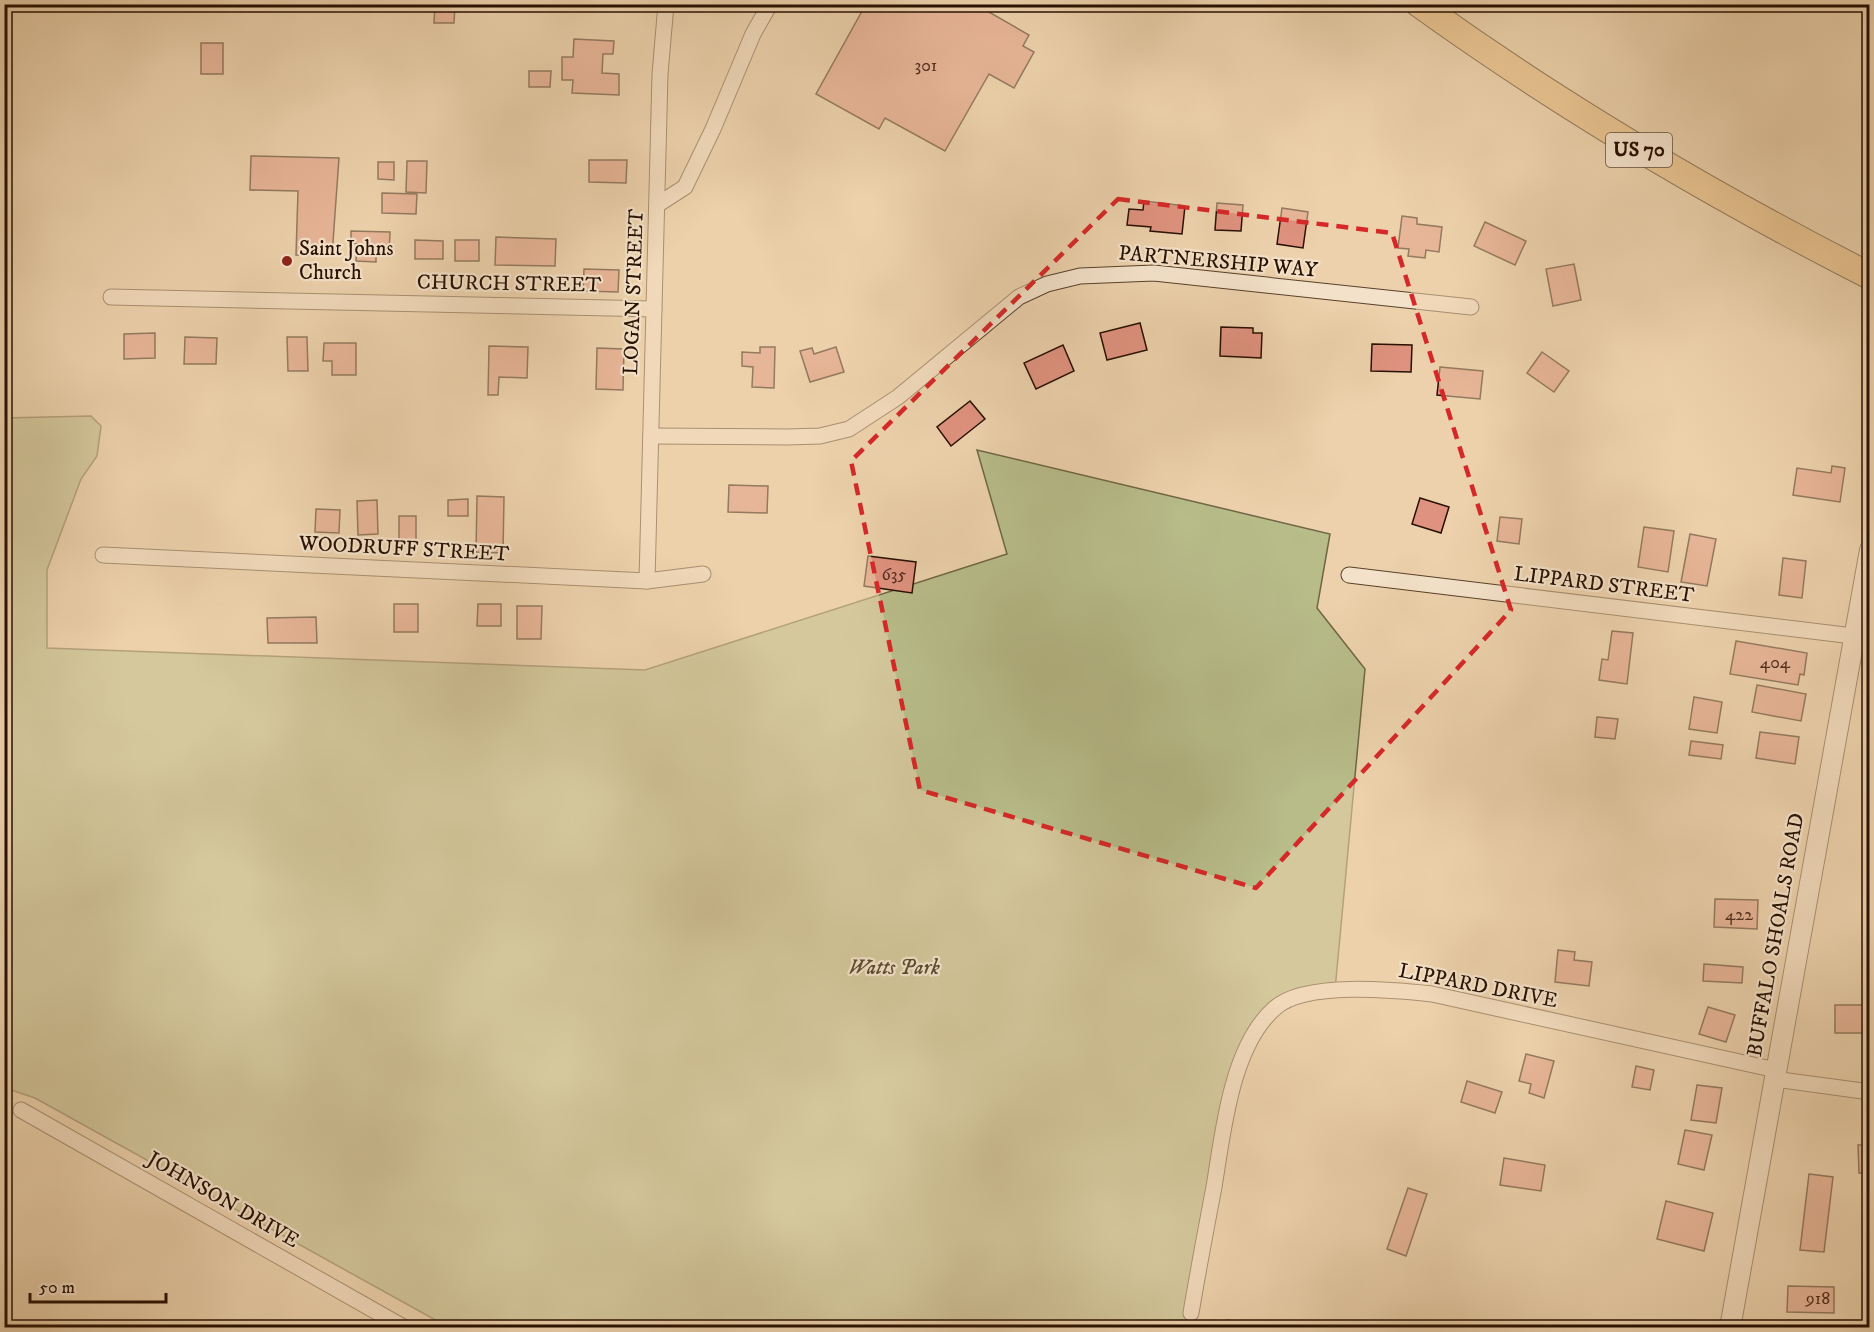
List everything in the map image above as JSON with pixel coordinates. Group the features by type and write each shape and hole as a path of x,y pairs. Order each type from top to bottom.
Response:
{"highway":[{"name":"US 70","path":"1419,4 1488,54 1612,134 1754,216 1869,276"}],"street":[{"name":"LOGAN STREET","path":"647,581 660,74 666,4"},
{"path":"657,206 686,187 753,34 770,4"},
{"name":"PARTNERSHIP WAY","path":"651,436 820,436 849,429 898,397 1019,297 1047,284 1080,276 1154,273 1471,308"},
{"name":"CHURCH STREET","path":"111,297 654,309"},
{"name":"BUFFALO SHOALS ROAD","path":"1730,1328 1869,550"},
{"name":"WOODRUFF STREET","path":"103,555 647,581 703,574"},
{"name":"LIPPARD STREET","path":"1349,575 1853,636"},
{"name":"LIPPARD DRIVE","path":"1191,1313 1230,1094 1257,1029 1276,1007 1304,996 1335,990 1379,989 1432,994 1775,1075 1869,1092"},
{"name":"JOHNSON DRIVE","path":"21,1110 405,1328"}],"highlighted area":[{"path":"1118,199 1392,233 1511,610 1256,888 920,790 851,461"}],"green space":[{"name":"Watts Park","path":"91,416 101,426 97,456 81,479 47,570 47,648 645,670 1007,554 977,450 1330,534 1317,608 1365,669 1335,990 1276,1007 1246,1054 1188,1327 448,1327 35,1098 5,1088 4,418"}],"building":[{"path":"435,4 455,4 454,23 434,23"},
{"path":"866,4 975,4 1029,35 1023,46 1034,52 1014,88 989,74 945,151 885,118 879,129 816,94"},
{"path":"574,39 614,41 613,54 603,54 602,73 619,74 619,95 572,93 573,80 562,80 562,57 573,57"},
{"path":"201,43 223,43 223,74 201,74"},
{"path":"529,71 551,71 550,87 529,87"},
{"path":"251,156 339,158 332,256 296,255 298,191 250,190"},
{"path":"589,160 627,160 626,183 589,182"},
{"path":"407,161 427,161 426,193 406,192"},
{"path":"378,162 394,162 394,180 378,179"},
{"path":"382,193 417,194 416,214 382,213"},
{"path":"1144,201 1185,206 1182,234 1150,231 1151,227 1127,225 1129,209 1143,210"},
{"path":"1217,203 1243,205 1241,231 1215,230"},
{"path":"1282,208 1308,212 1303,248 1277,244"},
{"path":"1402,216 1417,218 1417,224 1442,227 1439,252 1426,250 1425,258 1408,256 1409,249 1398,248"},
{"path":"1485,222 1526,241 1515,265 1474,246"},
{"path":"351,231 390,232 389,256 376,256 376,262 356,261 357,244 351,243"},
{"path":"496,237 556,239 555,266 495,265"},
{"path":"415,240 443,241 443,259 415,259"},
{"path":"455,240 479,240 479,261 455,261"},
{"path":"1574,264 1581,300 1553,306 1546,269"},
{"path":"584,269 619,270 618,292 583,291"},
{"path":"1140,323 1147,350 1107,360 1100,333"},
{"path":"1221,327 1253,328 1253,333 1262,333 1261,358 1220,356"},
{"path":"155,333 155,358 124,359 124,334"},
{"path":"185,337 217,338 216,364 184,364"},
{"path":"287,337 307,337 308,371 288,371"},
{"path":"324,343 356,343 356,375 332,375 332,361 323,361"},
{"path":"1372,344 1412,345 1411,372 1371,371"},
{"path":"1063,345 1074,371 1036,389 1024,363"},
{"path":"489,346 528,347 527,378 499,377 498,395 488,395"},
{"path":"760,347 775,347 774,388 752,387 753,367 742,366 742,352 760,353"},
{"path":"836,347 844,372 810,382 800,351 812,348 814,354"},
{"path":"597,348 624,349 623,390 596,389"},
{"path":"1542,352 1569,371 1554,392 1527,373"},
{"path":"1440,367 1483,371 1480,399 1437,395"},
{"path":"970,401 985,419 951,446 937,427"},
{"path":"1832,466 1845,468 1840,502 1793,495 1797,468 1831,473"},
{"path":"729,485 768,486 767,513 728,512"},
{"path":"477,496 504,497 503,553 476,552"},
{"path":"1420,498 1449,507 1441,533 1412,524"},
{"path":"468,499 468,516 448,516 448,500"},
{"path":"377,500 378,534 358,535 357,501"},
{"path":"316,509 340,510 339,533 315,532"},
{"path":"399,516 416,516 416,541 399,541"},
{"path":"1500,517 1522,519 1519,544 1497,541"},
{"path":"1644,527 1674,531 1668,572 1638,567"},
{"path":"1690,534 1716,539 1707,586 1681,582"},
{"path":"868,556 916,562 912,593 864,586"},
{"path":"1783,558 1806,561 1802,598 1779,595"},
{"path":"394,604 418,604 418,632 394,632"},
{"path":"478,604 501,604 501,626 477,626"},
{"path":"517,606 542,606 541,639 517,639"},
{"path":"316,617 317,643 268,643 267,618"},
{"path":"1612,631 1633,633 1627,684 1599,680 1602,659 1608,660"},
{"path":"1736,641 1807,653 1804,675 1800,674 1798,685 1730,674"},
{"path":"1757,685 1806,694 1801,721 1752,712"},
{"path":"1694,697 1722,702 1717,733 1689,729"},
{"path":"1597,717 1618,719 1615,739 1595,737"},
{"path":"1760,732 1799,737 1795,764 1756,758"},
{"path":"1691,741 1723,745 1721,759 1689,755"},
{"path":"1715,899 1758,900 1757,929 1714,927"},
{"path":"1558,950 1575,952 1574,960 1592,962 1589,986 1555,982"},
{"path":"1704,964 1743,967 1742,983 1703,981"},
{"path":"1835,1005 1870,1005 1870,1033 1835,1033"},
{"path":"1708,1007 1735,1015 1726,1042 1699,1034"},
{"path":"1526,1054 1554,1061 1544,1098 1529,1093 1531,1084 1519,1081"},
{"path":"1636,1066 1654,1070 1650,1090 1632,1087"},
{"path":"1467,1081 1502,1092 1495,1113 1461,1102"},
{"path":"1697,1085 1722,1088 1716,1123 1691,1120"},
{"path":"1685,1130 1712,1135 1704,1170 1678,1164"},
{"path":"1858,1145 1870,1145 1870,1173 1859,1173"},
{"path":"1504,1158 1545,1165 1541,1191 1500,1185"},
{"path":"1809,1174 1833,1177 1824,1252 1800,1250"},
{"path":"1408,1188 1427,1194 1406,1256 1387,1249"},
{"path":"1666,1201 1713,1213 1704,1251 1657,1239"},
{"path":"1788,1286 1834,1287 1834,1313 1787,1312"},
{"path":"1228,1320 1254,1327 1226,1328"}],"waterway":[{"path":"4,983 4,990"}],"place":[{"name":"Saint Johns Church","path":"287,261"}]}
